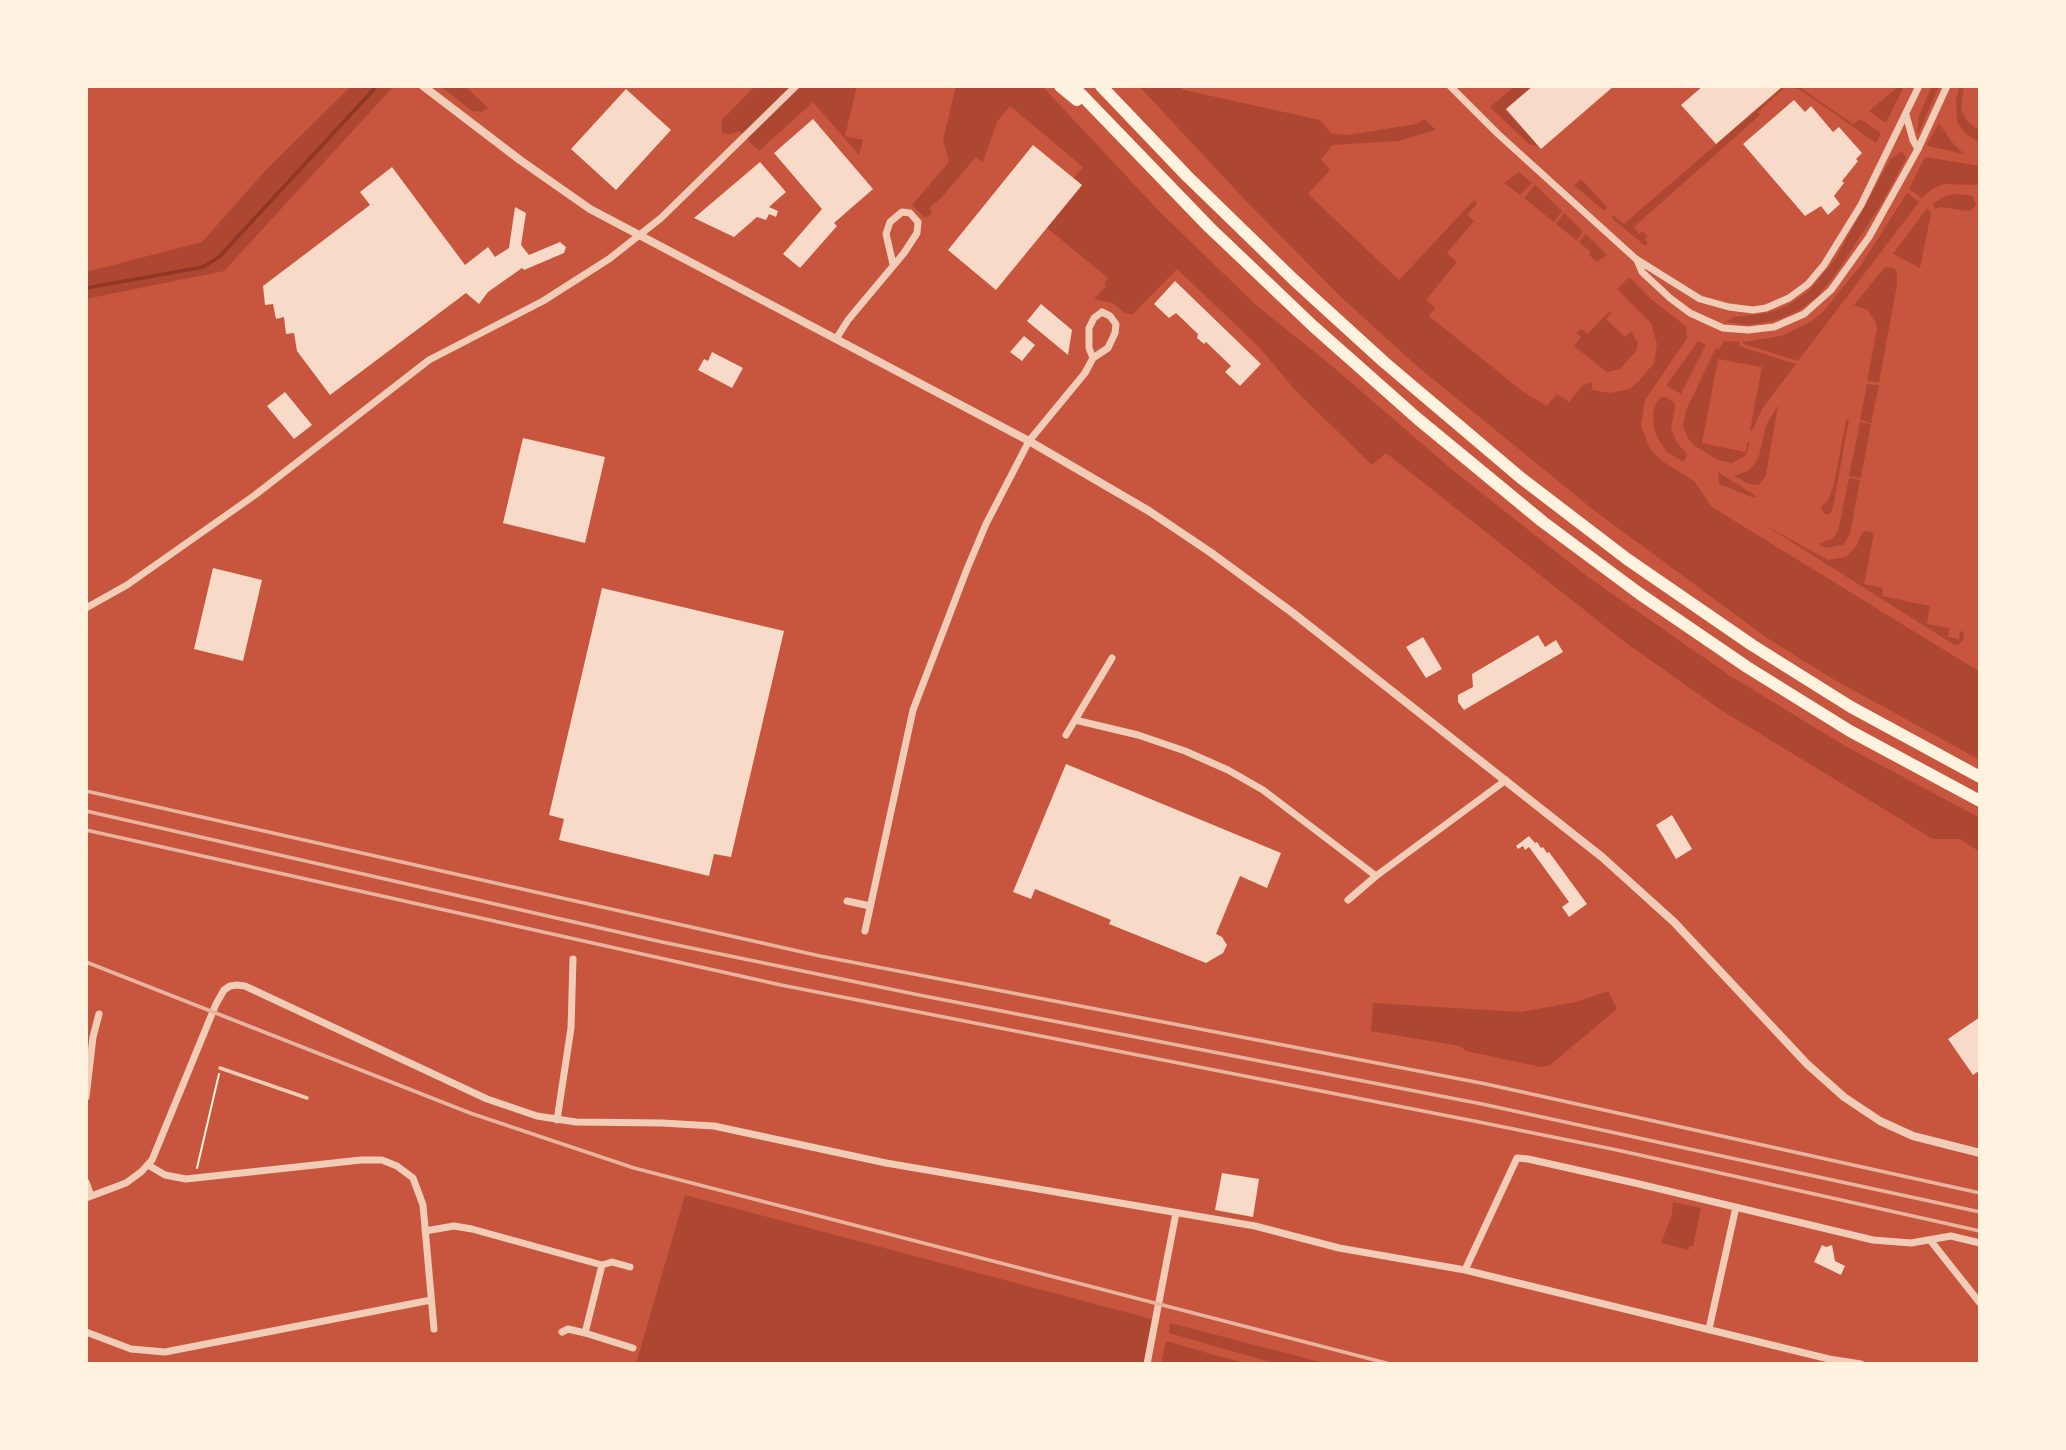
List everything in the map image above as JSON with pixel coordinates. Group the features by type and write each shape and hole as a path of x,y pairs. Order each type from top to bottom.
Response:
{"highway":[{"path":"1060,86 1144,162"},
{"path":"1073,86 1144,162 1248,265 1448,446 1543,522 1640,594 1747,667 1850,730 1980,801"},
{"path":"1103,88 1222,210 1339,322 1427,400 1532,486 1636,565 1752,646 1860,712 1980,777"}],"street":[{"path":"423,86 553,185 590,209 1029,441 1149,511 1221,559 1577,836 1700,948 1807,1064 1844,1097 1880,1121 1913,1136 1980,1153"},
{"path":"86,608 131,582 256,495 409,374 465,340 543,301 640,236 796,86"},
{"path":"1450,86 1498,134 1636,259 1689,293 1712,303 1754,310 1789,298 1808,284 1830,256 1861,205 1919,86"},
{"path":"1636,259 1642,272 1670,298 1707,322 1723,328 1748,330 1787,323 1804,314 1831,290 1869,237 1918,149 1947,86"},
{"path":"1905,114 1918,149"},
{"path":"836,339 917,233 918,222 910,213 902,212 890,222 886,234 893,264"},
{"path":"865,931 913,710 970,562 1029,441 1085,373 1093,358 1108,348 1116,324 1110,316 1102,312 1094,318 1089,328 1089,348 1093,358"},
{"path":"1066,735 1112,658"},
{"path":"1075,720 1138,735 1185,751 1228,770 1263,790 1376,876"},
{"path":"1348,900 1376,876 1506,780"},
{"path":"847,901 870,906"},
{"path":"557,1120 572,1028 573,959"},
{"path":"86,1182 89,1197 126,1183 148,1165 216,1004 224,990 230,986 245,986 487,1099 557,1120 714,1126 886,1163 1255,1226 1339,1248 1465,1270 1829,1359 1861,1364"},
{"path":"86,1097 93,1037 99,1014"},
{"path":"1465,1270 1517,1158 1873,1240 1911,1242 1951,1236 1980,1243"},
{"path":"148,1165 165,1175 194,1179 361,1160 382,1160 397,1166 413,1178 423,1205 434,1329"},
{"path":"1709,1329 1736,1207"},
{"path":"1147,1364 1176,1213"},
{"path":"425,1231 454,1226 472,1229 602,1265 612,1262 630,1268"},
{"path":"1930,1240 1980,1303"},
{"path":"585,1333 602,1265"},
{"path":"86,1332 131,1349 165,1352 431,1300"},
{"path":"562,1332 568,1329 633,1348"}],"lane":[{"path":"220,1068 307,1098"}],"path":[{"path":"194,1179 220,1068"}],"shaded area":[{"path":"351,86 394,86 224,271 86,299 86,272 202,242 265,171"},
{"path":"440,86 465,86 488,108 482,112 472,111"},
{"path":"755,86 857,86 845,136 863,140 859,155 813,102 759,151 739,131 722,133 722,120"},
{"path":"956,86 1042,86 1160,212 1257,306 1331,365 1450,468 1588,577 1729,675 1845,746 1980,818 1980,852 1960,839 1933,839 1721,710 1626,643 1386,453 1372,465 1295,390 1259,347 1177,269 1133,314 1125,313 1112,303 1094,299 1106,286 1104,284 1108,278 1047,228 1082,186 1074,178 1083,167 1010,106 997,122 982,162 976,157 929,208 932,212 930,216 924,217 912,205 949,162 943,140"},
{"path":"1139,86 1178,86 1184,90 1320,120 1332,134 1348,135 1416,124 1424,119 1436,130 1398,141 1333,145 1321,159 1330,170 1308,194 1399,280 1474,200 1477,204 1467,215 1474,221 1447,253 1457,262 1426,300 1435,308 1429,316 1522,391 1547,406 1557,394 1569,402 1582,386 1592,382 1592,390 1610,393 1629,389 1654,363 1657,344 1651,323 1617,289 1629,277 1652,300 1687,327 1688,337 1645,400 1641,426 1650,449 1662,461 1694,481 1712,507 1980,672 1980,760 1833,679 1767,638 1595,511 1418,367 1341,297 1246,201"},
{"path":"1515,86 1532,86 1505,110 1539,146 1530,145 1490,107"},
{"path":"1784,86 1798,86 1853,124 1860,119 1881,133 1876,143 1799,89 1785,87 1758,112 1760,115 1634,227 1639,234 1643,231 1648,237 1645,239 1648,243 1645,246 1613,219 1613,215 1624,224"},
{"path":"1899,86 1904,86 1886,123 1869,111"},
{"path":"1932,86 1939,86 1917,134 1919,116"},
{"path":"1960,86 1964,86 1961,109 1967,121 1980,131 1980,143 1964,132 1957,122 1956,99"},
{"path":"1939,123 1951,141 1964,154 1928,146"},
{"path":"1902,151 1906,158 1883,201 1837,272 1817,297 1798,311 1774,321 1750,325 1725,322 1734,317 1768,313 1785,307 1808,292 1836,258 1890,160"},
{"path":"1925,157 1980,166 1980,185 1944,184 1932,189 1922,198 1909,189"},
{"path":"1519,172 1532,183 1520,195 1504,183"},
{"path":"1581,179 1607,207 1604,211 1574,185"},
{"path":"1535,185 1562,211 1554,222 1524,198"},
{"path":"1907,193 1919,202 1798,361 1743,344 1781,336 1810,322 1823,312 1861,265"},
{"path":"1945,196 1973,196 1976,204 1974,208 1969,211 1940,207 1936,209 1932,204"},
{"path":"1927,208 1931,213 1920,268 1893,254"},
{"path":"1564,213 1582,230 1576,240 1556,224"},
{"path":"1586,234 1607,255 1597,262 1589,255 1591,252 1579,242"},
{"path":"1885,267 1893,268 1897,272 1897,285 1879,382 1867,381 1876,323 1867,310 1854,305"},
{"path":"1612,312 1606,319 1625,337 1631,331 1638,343 1636,351 1620,369 1607,372 1574,346 1581,337 1577,333 1581,329 1587,334"},
{"path":"1698,341 1706,345 1681,394 1667,384"},
{"path":"1724,341 1740,342 1739,346 1796,364 1762,409 1752,431 1750,430 1762,367 1718,359 1702,443 1745,452 1750,442 1746,455 1732,463 1718,460 1695,446 1683,427 1686,410 1716,348 1719,349"},
{"path":"1867,384 1879,385 1871,423 1860,420"},
{"path":"1666,397 1674,403 1671,428 1677,443 1687,454 1684,462 1667,452 1654,429 1653,412 1656,404 1660,398"},
{"path":"1778,405 1766,475 1759,485 1748,484 1735,476 1749,470 1755,463 1766,425"},
{"path":"1846,420 1849,420 1833,507 1830,514 1824,514 1821,507 1828,501 1834,484"},
{"path":"1860,422 1871,424 1861,478 1849,476"},
{"path":"1718,472 1756,496 1754,498 1719,484"},
{"path":"1849,478 1860,480 1850,534 1843,545 1825,548 1819,544 1833,538 1838,531"},
{"path":"1763,524 1828,560 1846,557 1857,545 1862,533 1874,533 1864,584 1883,588 1882,596 1930,606 1927,624 1949,628 1948,637 1959,639 1960,631 1964,632 1963,640 1958,645 1953,644"},
{"path":"1608,991 1617,1009 1550,1065 1541,1067 1466,1051 1460,1046 1371,1031 1373,1003 1521,1012 1576,1002"},
{"path":"685,1195 1155,1320 1147,1364 636,1364"},
{"path":"1673,1202 1701,1208 1693,1246 1689,1246 1689,1250 1661,1243 1672,1215"},
{"path":"1170,1323 1328,1364 1277,1364 1169,1333"},
{"path":"1166,1341 1225,1358 1250,1364 1161,1364"}],"building":[{"path":"1533,86 1614,86 1541,149 1506,109"},
{"path":"1703,86 1783,86 1716,144 1681,105"},
{"path":"626,89 671,130 616,190 571,149"},
{"path":"1794,100 1805,112 1811,106 1833,132 1839,127 1862,153 1834,196 1840,204 1828,215 1821,206 1805,216 1743,144"},
{"path":"813,119 873,189 834,223 837,226 800,268 783,254 822,209 774,153"},
{"path":"1033,145 1082,185 996,290 948,250"},
{"path":"760,162 786,192 769,207 778,211 776,217 769,214 766,220 757,217 734,237 694,218"},
{"path":"392,167 465,265 488,247 495,257 509,248 515,207 526,213 521,245 529,255 560,242 566,247 564,253 524,270 522,268 488,292 479,304 466,293 330,395 297,351 294,333 286,334 284,317 276,319 273,304 265,305 263,286 370,205 360,192"},
{"path":"1175,281 1261,364 1240,386 1225,372 1231,366 1206,342 1204,344 1197,338 1198,334 1176,313 1169,318 1154,304"},
{"path":"1041,304 1072,330 1068,355 1027,321"},
{"path":"1024,336 1035,345 1022,361 1010,352"},
{"path":"712,352 743,368 732,388 698,370 704,359 708,361"},
{"path":"285,392 312,425 294,439 267,406"},
{"path":"523,438 605,457 585,543 503,523"},
{"path":"213,568 262,580 243,661 194,649"},
{"path":"602,588 784,631 731,857 714,854 709,876 559,840 564,819 549,815"},
{"path":"1538,635 1545,647 1556,640 1563,652 1464,710 1458,702 1458,695 1473,687 1472,674"},
{"path":"1423,637 1442,669 1426,678 1406,647"},
{"path":"1066,764 1281,853 1267,888 1240,876 1216,934 1222,937 1227,945 1223,953 1206,963 1109,924 1111,920 1035,889 1031,899 1013,892"},
{"path":"1672,815 1692,849 1676,859 1656,825"},
{"path":"1529,836 1549,852 1587,904 1569,917 1562,907 1569,902 1529,847 1525,850 1523,846 1518,849 1516,846"},
{"path":"1980,1017 1980,1070 1973,1075 1948,1039"},
{"path":"1222,1173 1259,1179 1253,1217 1215,1210"},
{"path":"1822,1245 1832,1245 1835,1261 1845,1266 1841,1275 1814,1262"}],"waterway":[{"path":"86,288 203,267 219,257 374,89"}],"railway":[{"path":"86,791 820,956 1486,1084 1980,1193"},
{"path":"86,811 662,942 924,996 1482,1104 1980,1212"},
{"path":"86,830 781,985 1617,1150 1980,1231"},
{"path":"86,962 470,1113 634,1168 1390,1364"}]}
